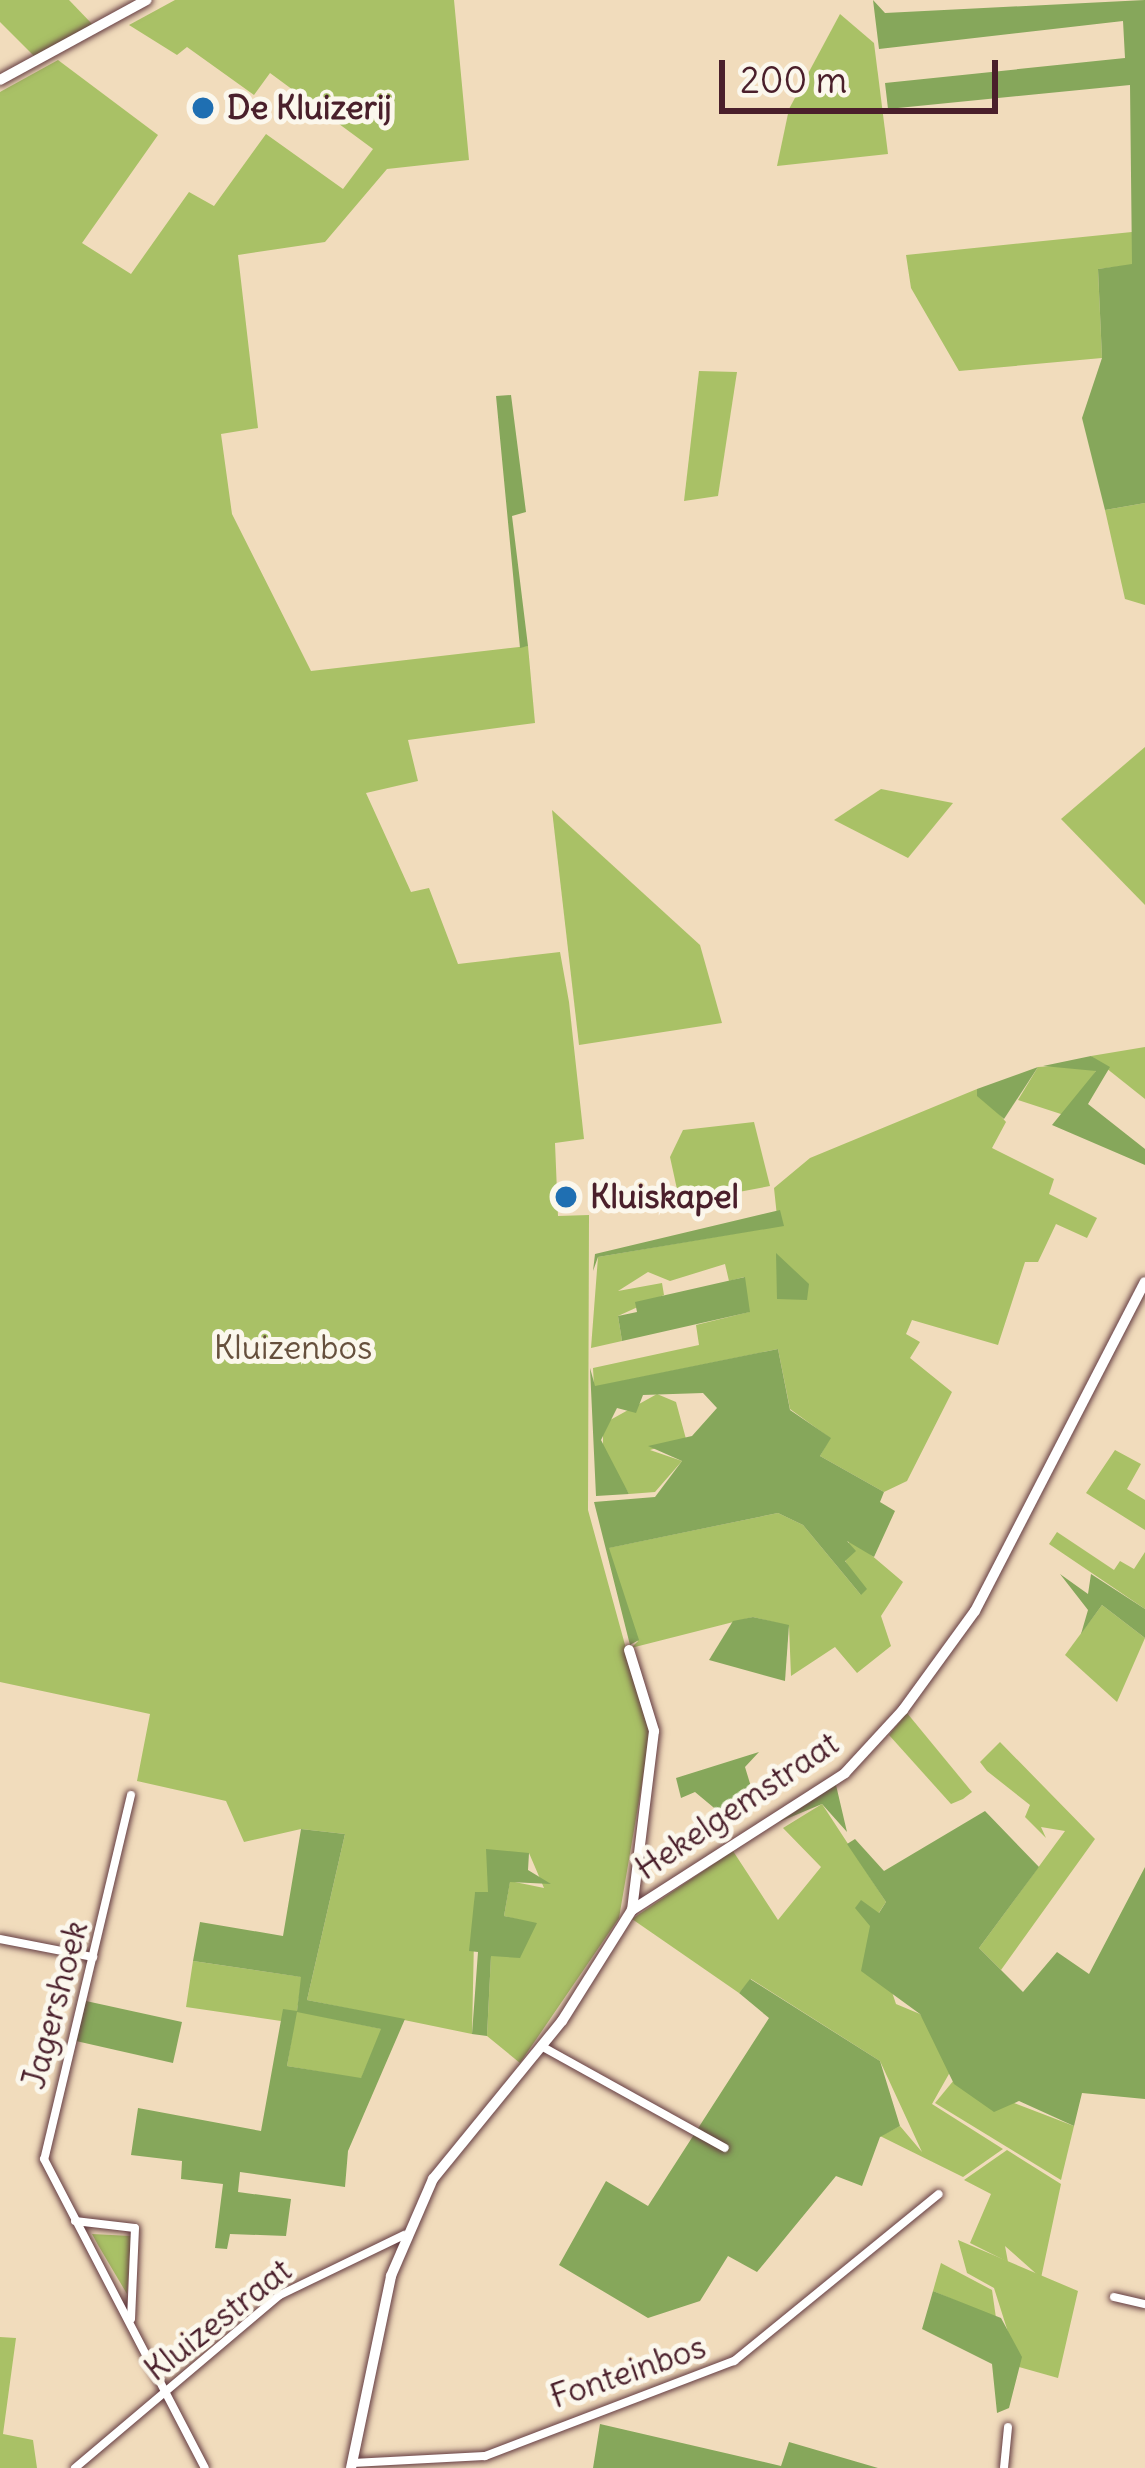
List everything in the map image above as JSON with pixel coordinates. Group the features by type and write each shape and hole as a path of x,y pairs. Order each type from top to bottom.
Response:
{"street":[{"path":"0,80 147,0"},
{"name":"Hekelgemstraat","path":"352,2466 404,2235 448,2157 542,2046 632,1910 874,1744 975,1610 1145,1282"},
{"path":"629,1650 654,1731 632,1910"},
{"name":"Jagershoek","path":"131,1795 44,2139 75,2221 206,2468"},
{"path":"0,1939 93,1958"},
{"path":"542,2046 725,2148"},
{"name":"Fonteinbos","path":"352,2466 485,2456 734,2361 939,2194"},
{"name":"Jagershoek","path":"75,2221 135,2228 131,2320"},
{"name":"Kluizestraat","path":"75,2468 280,2295 404,2235"},
{"path":"1114,2297 1145,2304"},
{"path":"1004,2468 1008,2427"}],"green space":[{"path":"0,0 69,0 94,26 34,56 0,22"},
{"name":"Kluizenbos","path":"175,0 454,0 469,160 387,169 325,242 238,255 258,428 221,434 232,514 311,671 528,646 535,723 408,740 418,781 366,793 411,892 429,888 458,964 560,952 569,1002 584,1139 555,1143 558,1216 589,1215 588,1510 650,1736 619,1918 520,2063 487,2036 491,1955 536,1924 504,1916 510,1881 544,1888 529,1853 488,1893 475,1892 472,2034 307,2000 345,1834 301,1829 244,1842 226,1801 137,1781 150,1714 0,1682 0,92 58,60 158,135 82,243 131,274 189,192 214,206 266,134 343,189 373,149 270,73 254,95 187,47 177,55 129,25"},
{"path":"873,0 885,13 1145,0 1145,503 1105,510 1082,418 1102,358 1098,269 1132,264 1130,85 888,109 885,83 1125,58 1123,21 879,49"},
{"path":"840,14 874,43 888,154 777,166 789,109"},
{"path":"1132,232 1132,265 1098,269 1102,358 959,371 911,288 906,255"},
{"path":"699,371 737,372 718,496 684,501"},
{"path":"511,395 526,512 512,516 528,646 520,648 496,396"},
{"path":"1145,503 1145,605 1125,599 1105,510"},
{"path":"1145,747 1145,905 1061,819"},
{"path":"881,789 953,803 908,858 834,820"},
{"path":"552,810 700,945 722,1023 579,1045"},
{"path":"1145,1047 1145,1099 1091,1056"},
{"path":"1091,1056 1110,1067 1088,1104 1145,1149 1145,1165 1052,1125 1096,1071 1043,1066"},
{"path":"1084,1064 1096,1071 1067,1116 1018,1100 1038,1067"},
{"path":"1038,1067 1004,1119 977,1096 977,1089"},
{"path":"977,1089 1006,1122 992,1148 1054,1179 1049,1194 1097,1218 1087,1238 1056,1224 1038,1262 1025,1262 998,1345 912,1320 906,1334 920,1342 910,1358 952,1392 907,1481 884,1492 820,1456 830,1438 790,1409 778,1349 594,1387 593,1368 699,1345 696,1325 749,1312 744,1277 729,1281 725,1264 670,1281 648,1272 618,1291 662,1283 664,1295 618,1316 622,1341 591,1348 598,1257 778,1226 774,1188 810,1158"},
{"path":"754,1122 770,1186 680,1203 670,1157 683,1130"},
{"path":"780,1210 784,1226 598,1257 593,1271 595,1254"},
{"path":"776,1253 809,1284 807,1300 777,1299"},
{"path":"745,1277 750,1312 622,1341 618,1316 637,1312 635,1302"},
{"path":"778,1349 790,1410 831,1438 820,1456 884,1492 880,1502 895,1511 874,1557 847,1541 856,1551 845,1561 867,1589 861,1595 803,1525 778,1513 609,1548 639,1640 630,1645 594,1502 655,1497 682,1461 648,1446 692,1436 717,1408 703,1393 643,1395 636,1413 617,1408 601,1440 629,1494 596,1496 590,1368 595,1386"},
{"path":"657,1394 676,1402 686,1439 650,1450 682,1461 655,1492 629,1494 603,1452 603,1424"},
{"path":"1115,1450 1141,1464 1127,1489 1145,1500 1145,1530 1086,1493"},
{"path":"778,1513 803,1525 861,1595 845,1560 850,1537 903,1582 881,1616 891,1646 857,1673 835,1647 791,1676 789,1626 753,1617 631,1648 638,1641 608,1548"},
{"path":"1057,1532 1114,1570 1120,1561 1134,1569 1145,1552 1145,1609 1049,1544"},
{"path":"1060,1574 1088,1594 1091,1574 1145,1609 1145,1638 1102,1605 1081,1634 1088,1610"},
{"path":"1102,1605 1145,1638 1117,1702 1065,1655"},
{"path":"753,1617 789,1625 785,1681 709,1660 733,1621"},
{"path":"907,1713 972,1792 963,1799 951,1804 889,1735"},
{"path":"1000,1742 1095,1839 1001,1970 979,1948 1065,1831 1041,1827 1046,1838 1025,1817 1030,1805 980,1762"},
{"path":"759,1752 745,1767 752,1790 719,1812 695,1792 681,1798 676,1778"},
{"path":"836,1785 847,1832 822,1804 779,1822"},
{"path":"822,1804 886,1902 870,1926 896,2004 920,2014 954,2065 932,2104 1003,2149 963,2177 880,2136 900,2126 922,2152 880,2061 751,1979 739,1993 632,1919 733,1851 778,1920 821,1867 783,1828"},
{"path":"985,1811 1039,1867 979,1948 1023,1992 1057,1952 1089,1974 1145,1867 1145,2099 1082,2093 1074,2126 1019,2101 994,2112 954,2084 920,2014 861,1971 870,1926 855,1908 861,1900 879,1913 886,1902 847,1844 855,1839 884,1871"},
{"path":"301,1829 345,1834 307,2000 405,2019 348,2151 345,2187 240,2172 238,2192 291,2199 286,2236 230,2234 227,2249 215,2248 223,2184 181,2179 182,2161 131,2155 138,2108 261,2131 283,2009 297,2011 301,1977 193,1961 200,1922 283,1936","holes":["297,2012 381,2029 361,2078 287,2066"]},
{"path":"486,1849 529,1853 528,1870 551,1884 510,1882 504,1916 537,1923 520,1958 491,1956 487,2036 472,2034 478,1952 469,1951 475,1892 488,1892"},
{"path":"193,1961 302,1977 297,2011 382,2029 361,2079 287,2066 296,2011 281,2021 186,2007"},
{"path":"750,1979 880,2061 900,2126 880,2137 862,2186 836,2176 757,2272 728,2256 700,2301 648,2318 559,2265 606,2181 648,2206 769,2018 739,1993"},
{"path":"86,2001 182,2022 173,2063 76,2041"},
{"path":"954,2080 1074,2126 1061,2180 935,2103"},
{"path":"1007,2150 1061,2184 1041,2278 1005,2246 1008,2262 970,2243 991,2194 964,2180"},
{"path":"92,2234 131,2236 127,2294 98,2245"},
{"path":"958,2240 1078,2291 1058,2378 1019,2367 994,2288 967,2273"},
{"path":"941,2263 992,2290 996,2318 933,2291"},
{"path":"933,2291 1001,2318 1022,2357 1009,2408 997,2413 992,2364 922,2329"},
{"path":"0,2337 16,2338 3,2434 33,2440 37,2468 0,2468"},
{"path":"600,2424 781,2466 789,2442 878,2468 593,2468"}],"place":[{"name":"De Kluizerij","path":"203,108"},
{"name":"Kluiskapel","path":"566,1197"}]}
